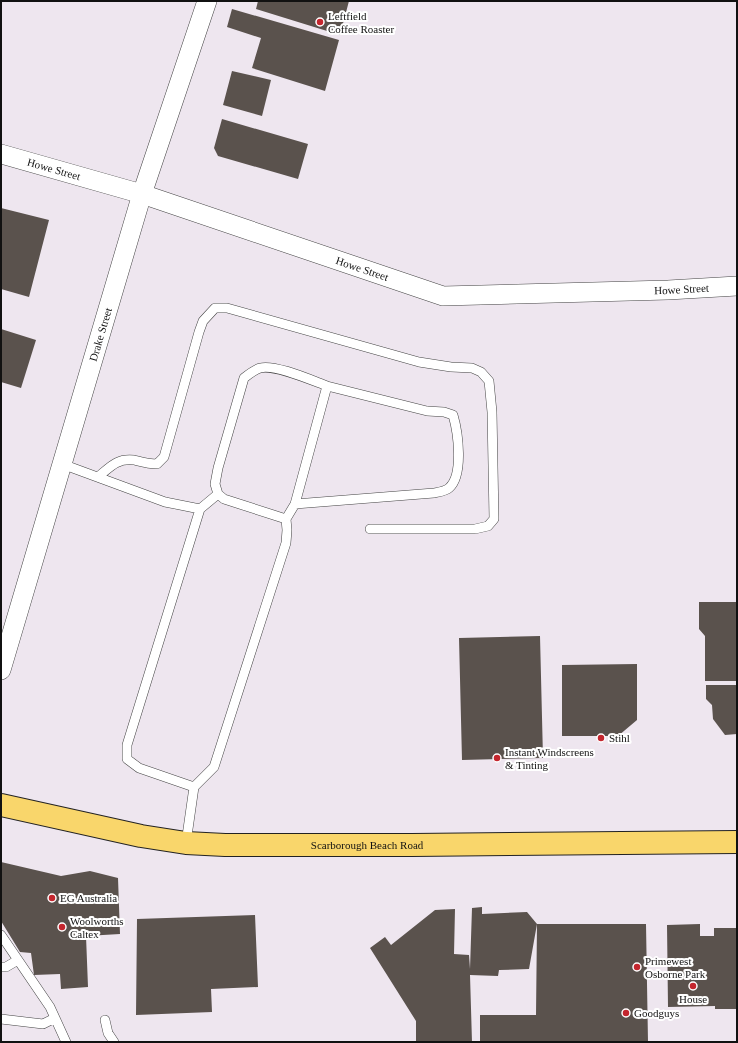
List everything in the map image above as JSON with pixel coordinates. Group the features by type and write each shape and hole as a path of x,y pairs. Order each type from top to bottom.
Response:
{"main road":[{"name":"Scarborough Beach Road","path":"1,805 141,836 186,843 225,845 737,842"}],"street":[{"name":"Drake Street","path":"1,670 142,194 208,1"},
{"name":"Howe Street","path":"1,154 142,194 443,296 668,290 737,286"}],"lane":[{"path":"98,477 114,463 125,460 157,464 164,457 199,332 203,321 215,308 226,308 419,362 451,367 472,368 481,372 489,381 492,412 494,519 488,526 475,529 370,529"},
{"path":"286,519 224,499 218,494 215,484 218,468 244,378 250,373 261,368 277,369 327,386 427,411 444,412 453,415 458,429 458,468 454,482 448,489 434,493 295,504"},
{"path":"186,843 194,787 214,767 286,543 286,519 295,504 327,386"},
{"path":"62,464 165,502 200,509"},
{"path":"194,787 138,768 127,759 127,745 200,509 218,494"},
{"path":"1,935 50,1007 66,1042"},
{"path":"1,967 6,967 18,960"},
{"path":"1,1019 43,1024 55,1018"},
{"path":"105,1020 108,1032 114,1042"}],"shaded area":[{"path":"1,1 737,1 737,1042 1,1042"}],"building":[{"name":"Leftfield Coffee Roaster","path":"258,1 349,1 340,35 256,9"},
{"path":"232,9 339,40 325,91 252,68 261,38 227,27"},
{"path":"232,71 271,80 262,116 223,105"},
{"path":"222,119 308,144 298,179 218,156 214,148"},
{"path":"1,208 49,220 29,297 1,289"},
{"path":"1,329 36,340 21,388 1,382"},
{"path":"699,602 737,602 737,681 705,681 705,636 699,629"},
{"path":"540,636 543,758 462,760 459,638"},
{"path":"637,664 637,720 618,736 562,736 562,665"},
{"path":"706,685 737,685 737,734 725,735 713,719 712,705 706,699"},
{"name":"Woolworths Caltex","path":"1,862 61,876 90,871 118,878 120,934 86,936 88,987 61,989 60,974 34,975 31,953 20,952 1,921"},
{"path":"482,907 482,914 527,912 537,924 529,969 499,970 498,976 470,975 472,1042 416,1042 416,1021 370,948 385,937 391,945 435,910 455,909 454,954 469,955 470,969 472,908"},
{"path":"255,915 258,987 211,989 212,1012 136,1015 137,919"},
{"path":"537,924 646,924 648,1042 480,1042 480,1015 536,1015"},
{"path":"700,924 700,936 714,936 714,928 737,928 737,1009 715,1009 715,1006 668,1007 667,925"}],"place":[{"name":"Leftfield Coffee Roaster","path":"320,22"},
{"name":"Stihl","path":"601,738"},
{"name":"Instant Windscreens & Tinting","path":"497,758"},
{"name":"EG Australia","path":"52,898"},
{"name":"Woolworths Caltex","path":"62,927"},
{"name":"Primewest Osborne Park","path":"637,967"},
{"name":"House","path":"693,986"},
{"name":"Goodguys","path":"626,1013"}]}
